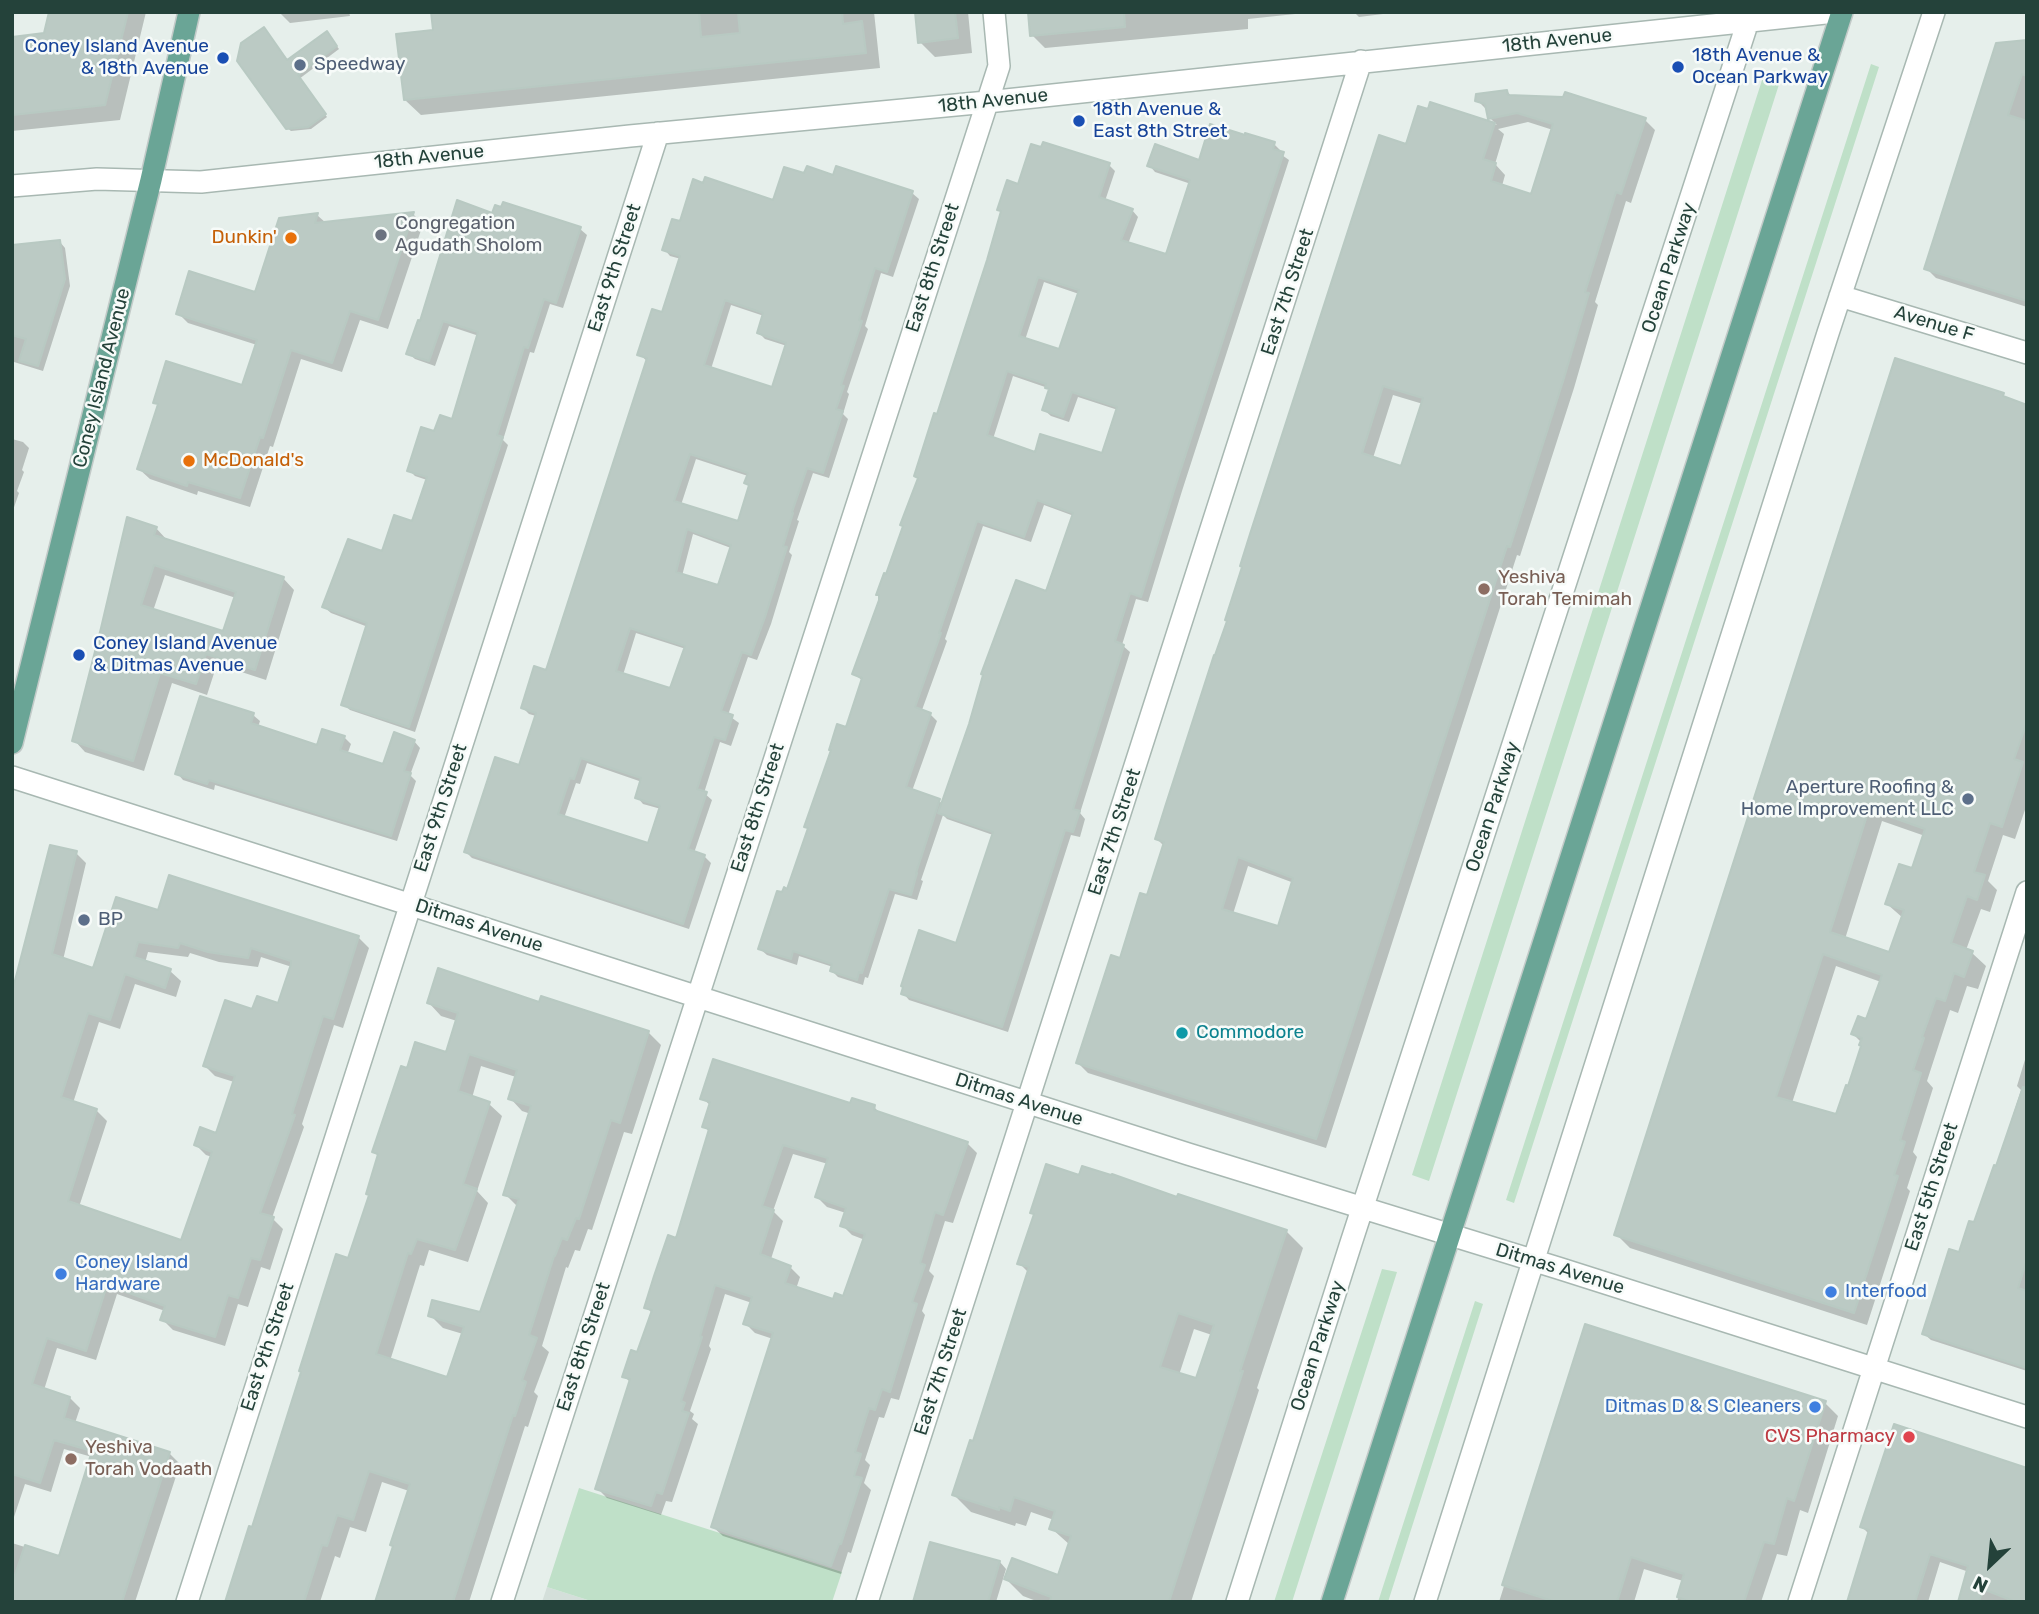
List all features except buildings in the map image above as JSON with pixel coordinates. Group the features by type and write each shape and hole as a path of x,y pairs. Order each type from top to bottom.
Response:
{"main road":[{"name":"Coney Island Avenue","path":"12,743 151,180 189,12"},
{"path":"1332,1602 1842,12"}],"street":[{"name":"East 8th Street","path":"502,1602 999,66 994,12"},
{"name":"18th Avenue","path":"151,180 201,182 658,133 987,102 1749,17 1835,12"},
{"path":"1425,1602 1840,296 1934,12"},
{"name":"Ocean Parkway","path":"1237,1602 1749,17"},
{"name":"East 7th Street","path":"867,1602 1361,61"},
{"name":"East 9th Street","path":"187,1602 658,133"},
{"path":"12,186 97,179 151,180"},
{"name":"Avenue F","path":"1840,296 2027,353"},
{"name":"Ditmas Avenue","path":"12,777 1028,1103 2027,1417"},
{"name":"East 5th Street","path":"1799,1602 2027,892"}],"shaded area":[{"path":"547,1587 594,1602 542,1602"}],"green space":[{"path":"1871,64 1879,67 1514,1203 1506,1200"},
{"path":"1782,75 1429,1181 1412,1175 1763,77"},
{"path":"1382,1269 1397,1272 1292,1602 1274,1602"},
{"path":"1475,1301 1483,1304 1388,1602 1378,1602"},
{"path":"579,1488 842,1572 832,1602 594,1602 547,1587"}],"place":[{"name":"Coney Island Avenue & 18th Avenue","path":"223,58"},
{"name":"Speedway","path":"300,65"},
{"name":"18th Avenue & Ocean Parkway","path":"1678,67"},
{"name":"18th Avenue & East 8th Street","path":"1079,121"},
{"name":"Congregation Agudath Sholom","path":"381,235"},
{"name":"Dunkin'","path":"291,238"},
{"name":"McDonald's","path":"189,461"},
{"name":"Yeshiva Torah Temimah","path":"1484,589"},
{"name":"Coney Island Avenue & Ditmas Avenue","path":"79,655"},
{"name":"Aperture Roofing & Home Improvement LLC","path":"1968,799"},
{"name":"BP","path":"84,920"},
{"name":"Commodore","path":"1182,1033"},
{"name":"Coney Island Hardware","path":"61,1274"},
{"name":"Interfood","path":"1831,1292"},
{"name":"Ditmas D & S Cleaners","path":"1815,1407"},
{"name":"CVS Pharmacy","path":"1909,1437"},
{"name":"Yeshiva Torah Vodaath","path":"71,1459"}]}
